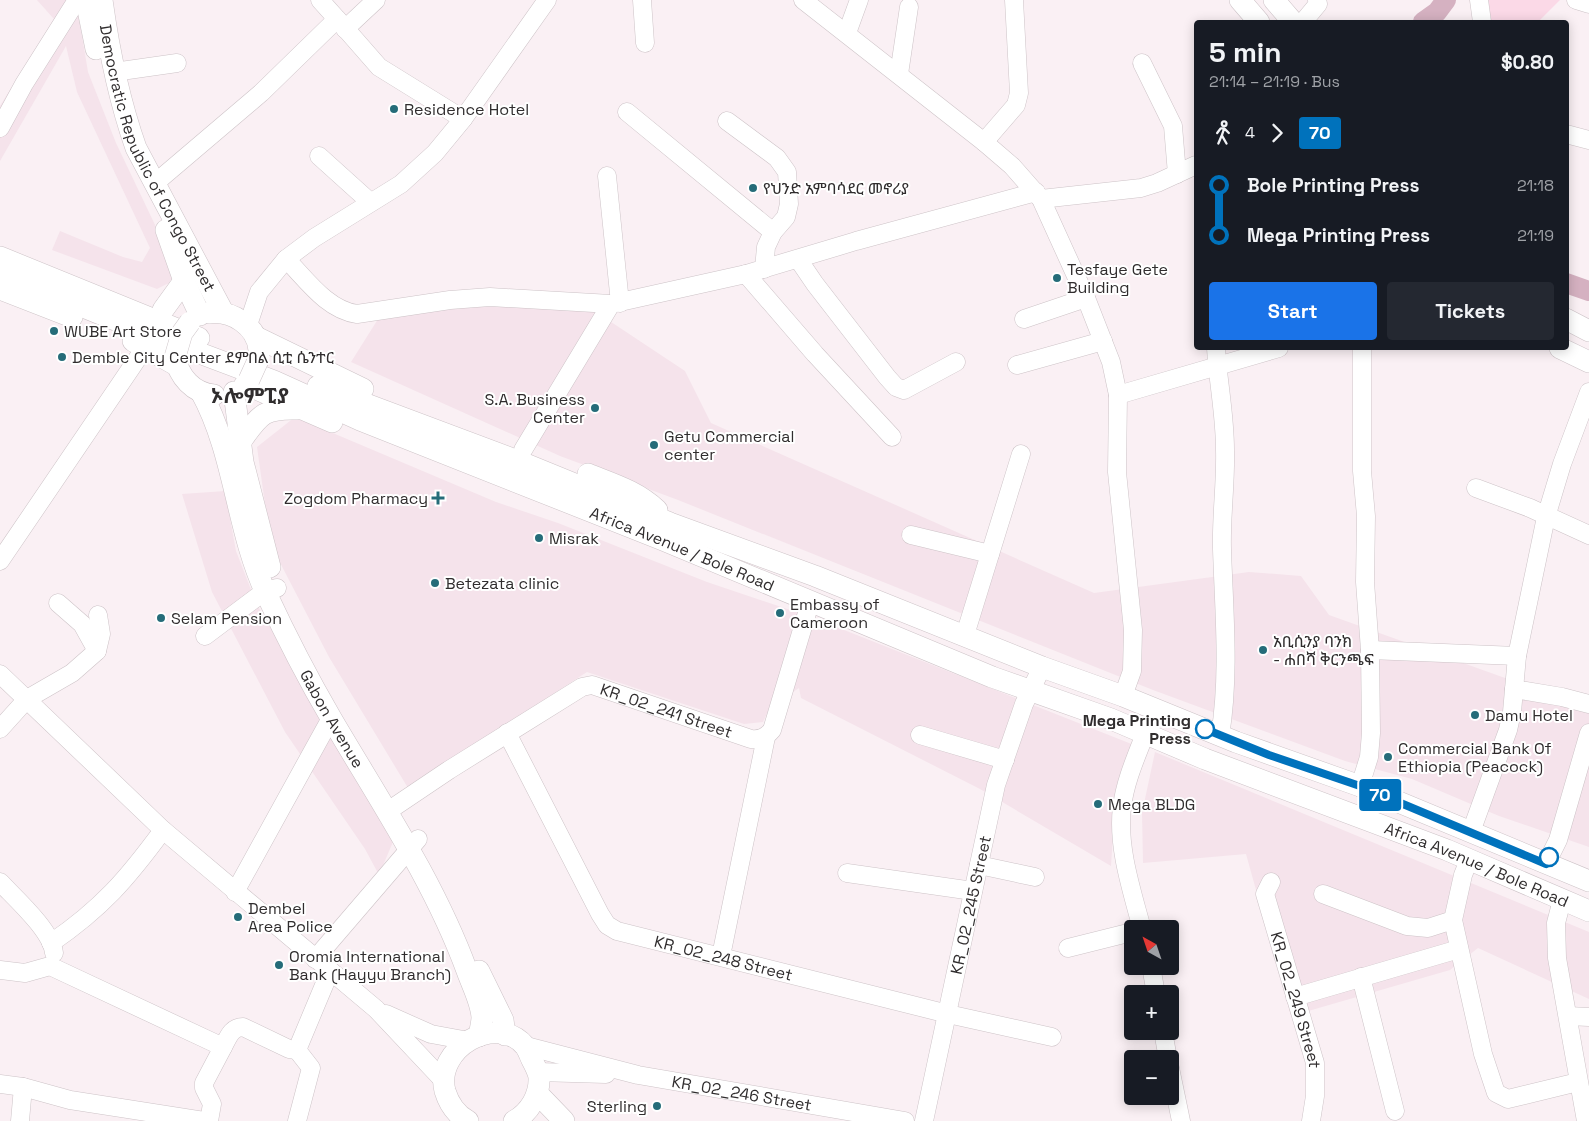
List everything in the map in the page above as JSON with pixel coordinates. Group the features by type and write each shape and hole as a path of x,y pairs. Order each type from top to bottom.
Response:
{"main road":[{"name":"Democratic Republic of Congo Street","path":"86,0 105,88 124,146 181,249 222,312"},
{"name":"Democratic Republic of Congo Street","path":"102,0 114,72 130,130 181,249 184,281 194,319"},
{"path":"1240,0 1257,20"},
{"path":"1274,0 1291,20"},
{"path":"0,245 163,310 194,319 222,312 252,331 351,385 633,491 644,498 666,532 623,538 243,386"},
{"name":"Africa Avenue / Bole Road","path":"0,257 334,393 518,461 810,603 1031,692 1111,719 1469,860 1589,911"},
{"name":"Africa Avenue / Bole Road","path":"0,273 162,339 274,381 360,420 666,532 815,576 1269,755 1360,786 1589,881"},
{"path":"163,310 184,281"},
{"path":"0,289 146,346 177,364 188,384 201,392 217,395 243,386 259,358 252,331"},
{"path":"177,364 182,333 194,319"},
{"path":"1569,321 1589,331"},
{"path":"1564,350 1589,362"},
{"name":"Gabon Avenue","path":"243,386 241,441 243,462 271,589"},
{"name":"Gabon Avenue","path":"201,392 213,414 221,439 248,547 308,664 331,718 392,808"},
{"path":"241,441 255,422 276,408 301,410"},
{"name":"Gabon Avenue","path":"308,664 413,843 503,1020 506,1035"},
{"name":"Gabon Avenue","path":"413,843 464,963 482,1017 474,1038"},
{"path":"466,1121 453,1109 442,1079 447,1065 458,1047 474,1038 492,1034 506,1035 526,1046 538,1072 538,1094 522,1119"},
{"path":"538,1094 564,1121"}],"street":[{"path":"0,128 29,76 77,0"},
{"path":"320,0 379,67 389,75 463,119"},
{"path":"154,184 341,24 376,0"},
{"path":"252,331 259,292 266,280 286,259 314,238 401,184 421,168 463,119 547,0"},
{"path":"642,0 645,44"},
{"path":"803,0 899,74 1012,166 1038,196 1086,298 1111,362 1118,395 1117,472 1133,630 1132,670 1123,696"},
{"path":"847,33 859,0"},
{"path":"984,142 1016,105 1019,93 1014,0"},
{"path":"1305,20 1314,11 1318,4 1317,0"},
{"path":"1479,0 1482,20"},
{"path":"1576,0 1589,4"},
{"path":"899,74 909,8"},
{"path":"114,72 177,63"},
{"path":"1142,63 1173,126 1177,174"},
{"path":"627,112 772,232"},
{"path":"727,121 777,158 786,172 789,204 786,217 772,232 766,247 764,269"},
{"path":"1569,135 1589,140"},
{"path":"319,156 370,202"},
{"path":"286,259 335,308 346,313 356,314 450,300 490,298 616,303 746,274 798,260 856,241 1038,196 1141,188 1194,166"},
{"path":"523,450 616,303 607,176"},
{"path":"798,260 814,284 886,377 896,387 904,390 956,362"},
{"path":"746,274 892,437"},
{"path":"1024,319 1086,298"},
{"path":"1017,365 1103,341"},
{"path":"0,561 146,346"},
{"path":"1216,350 1224,409 1226,452 1222,506 1226,702 1220,736"},
{"path":"1118,395 1272,350"},
{"path":"1360,786 1369,757 1371,733 1370,650 1365,582 1366,516 1362,471 1362,350"},
{"path":"1471,832 1508,730 1517,656 1546,518 1562,464 1589,392"},
{"path":"965,635 1022,454"},
{"path":"1476,488 1530,508 1546,518 1589,535"},
{"path":"911,535 990,554"},
{"path":"204,636 271,589"},
{"path":"722,956 766,737 772,730 810,603"},
{"path":"58,604 82,624 97,651"},
{"path":"0,729 27,699 72,673 97,651 101,634 98,615"},
{"path":"1370,650 1517,656"},
{"name":"KR_02_245 Street","path":"924,1121 996,785 1024,704 1042,667"},
{"path":"0,674 163,830 376,1010 442,1079"},
{"name":"KR_02_241 Street","path":"392,808 507,733 582,687 592,685 751,739 758,740 766,737"},
{"path":"1514,689 1562,697 1589,704"},
{"path":"235,892 331,718"},
{"name":"KR_02_248 Street","path":"507,733 607,925 617,931 948,1014 1052,1038"},
{"path":"1546,864 1558,840 1589,733"},
{"path":"1140,920 1127,872 1122,808 1127,781 1145,734"},
{"path":"920,735 1005,760"},
{"path":"51,942 102,904 129,876 163,830"},
{"path":"315,959 362,907 413,843"},
{"path":"1469,860 1463,875 1453,920 1482,1054 1496,1093 1508,1099 1578,1082"},
{"path":"979,865 1035,877"},
{"path":"847,873 973,891"},
{"path":"0,882 23,906 51,942 54,957 50,966"},
{"name":"KR_02_249 Street","path":"1271,882 1265,894 1315,1063 1315,1096 1311,1121"},
{"path":"1323,894 1407,926 1428,928 1453,920"},
{"path":"1562,900 1556,923 1557,958 1586,1121"},
{"path":"1068,948 1124,934"},
{"path":"1295,997 1459,949"},
{"path":"0,970 25,973 50,966 222,1047"},
{"path":"297,1050 330,971"},
{"path":"1361,977 1395,1111"},
{"path":"376,1010 431,1034 474,1038"},
{"path":"1568,1016 1589,1017"},
{"path":"209,1121 212,1104 204,1088 204,1083 222,1047 236,1027 243,1027 289,1049 297,1050 311,1068 297,1121"},
{"name":"KR_02_246 Street","path":"526,1046 638,1075 906,1121"},
{"name":"KR_02_246 Street","path":"538,1072 638,1075"},
{"path":"0,1084 22,1087 70,1100 204,1121"},
{"path":"20,1121 22,1087"},
{"path":"1178,1105 1181,1121"}],"shaded area":[{"path":"37,0 76,0 88,72 116,143 166,248 175,273 169,283 157,289 52,250 60,231 123,257 142,262 150,248 77,92 66,46 0,161 0,106 54,19"},
{"path":"1488,0 1560,0 1540,20 1479,20"},
{"path":"390,300 587,306 685,371 711,423 1094,593 1249,572 1301,576 1329,615 1589,708 1589,847 1499,816 1412,779 1345,761 1153,690 678,500 560,456 351,362"},
{"path":"295,417 496,502 558,523 707,582 814,618 1134,745 1114,819 1111,866 980,789 801,698 799,688 770,707 763,722 744,724 587,672 408,788 329,657 275,553 265,504 257,447"},
{"path":"225,491 236,551 257,605 395,837 379,875 365,849 285,732 212,592 182,494"},
{"path":"1155,752 1589,932 1589,999 1478,948 1450,970 1291,1016 1246,854 1143,863 1142,813"}],"waterway":[{"path":"1426,20 1437,12 1446,0"},
{"path":"1569,284 1589,291"}],"bus line":[{"name":"70","path":"1205,729 1269,755 1360,786 1546,864 1549,857"}],"place":[{"name":"Residence Hotel","path":"394,109"},
{"name":"የህንድ አምባሳደር መኖሪያ","path":"753,188"},
{"name":"Tesfaye Gete Building","path":"1057,278"},
{"name":"WUBE Art Store","path":"54,331"},
{"name":"Demble City Center ደምበል ሲቲ ሴንተር","path":"62,357"},
{"name":"S.A. Business Center","path":"595,408"},
{"name":"Getu Commercial center","path":"654,445"},
{"name":"Zogdom Pharmacy","path":"438,498"},
{"name":"Misrak","path":"539,538"},
{"name":"Betezata clinic","path":"435,583"},
{"name":"Embassy of Cameroon","path":"780,613"},
{"name":"Selam Pension","path":"161,618"},
{"name":"አቢሲንያ ባንክ - ሐበሻ ቅርንጫፍ","path":"1263,650"},
{"name":"Damu Hotel","path":"1475,715"},
{"name":"Mega Printing Press","path":"1205,729"},
{"name":"Commercial Bank Of Ethiopia (Peacock)","path":"1388,757"},
{"name":"Mega BLDG","path":"1098,804"},
{"name":"Dembel Area Police","path":"238,917"},
{"name":"Oromia International Bank (Hayyu Branch)","path":"279,965"},
{"name":"Sterling","path":"657,1106"}],"district":[{"name":"ኦሎምፒያ","path":"250,396"}]}
